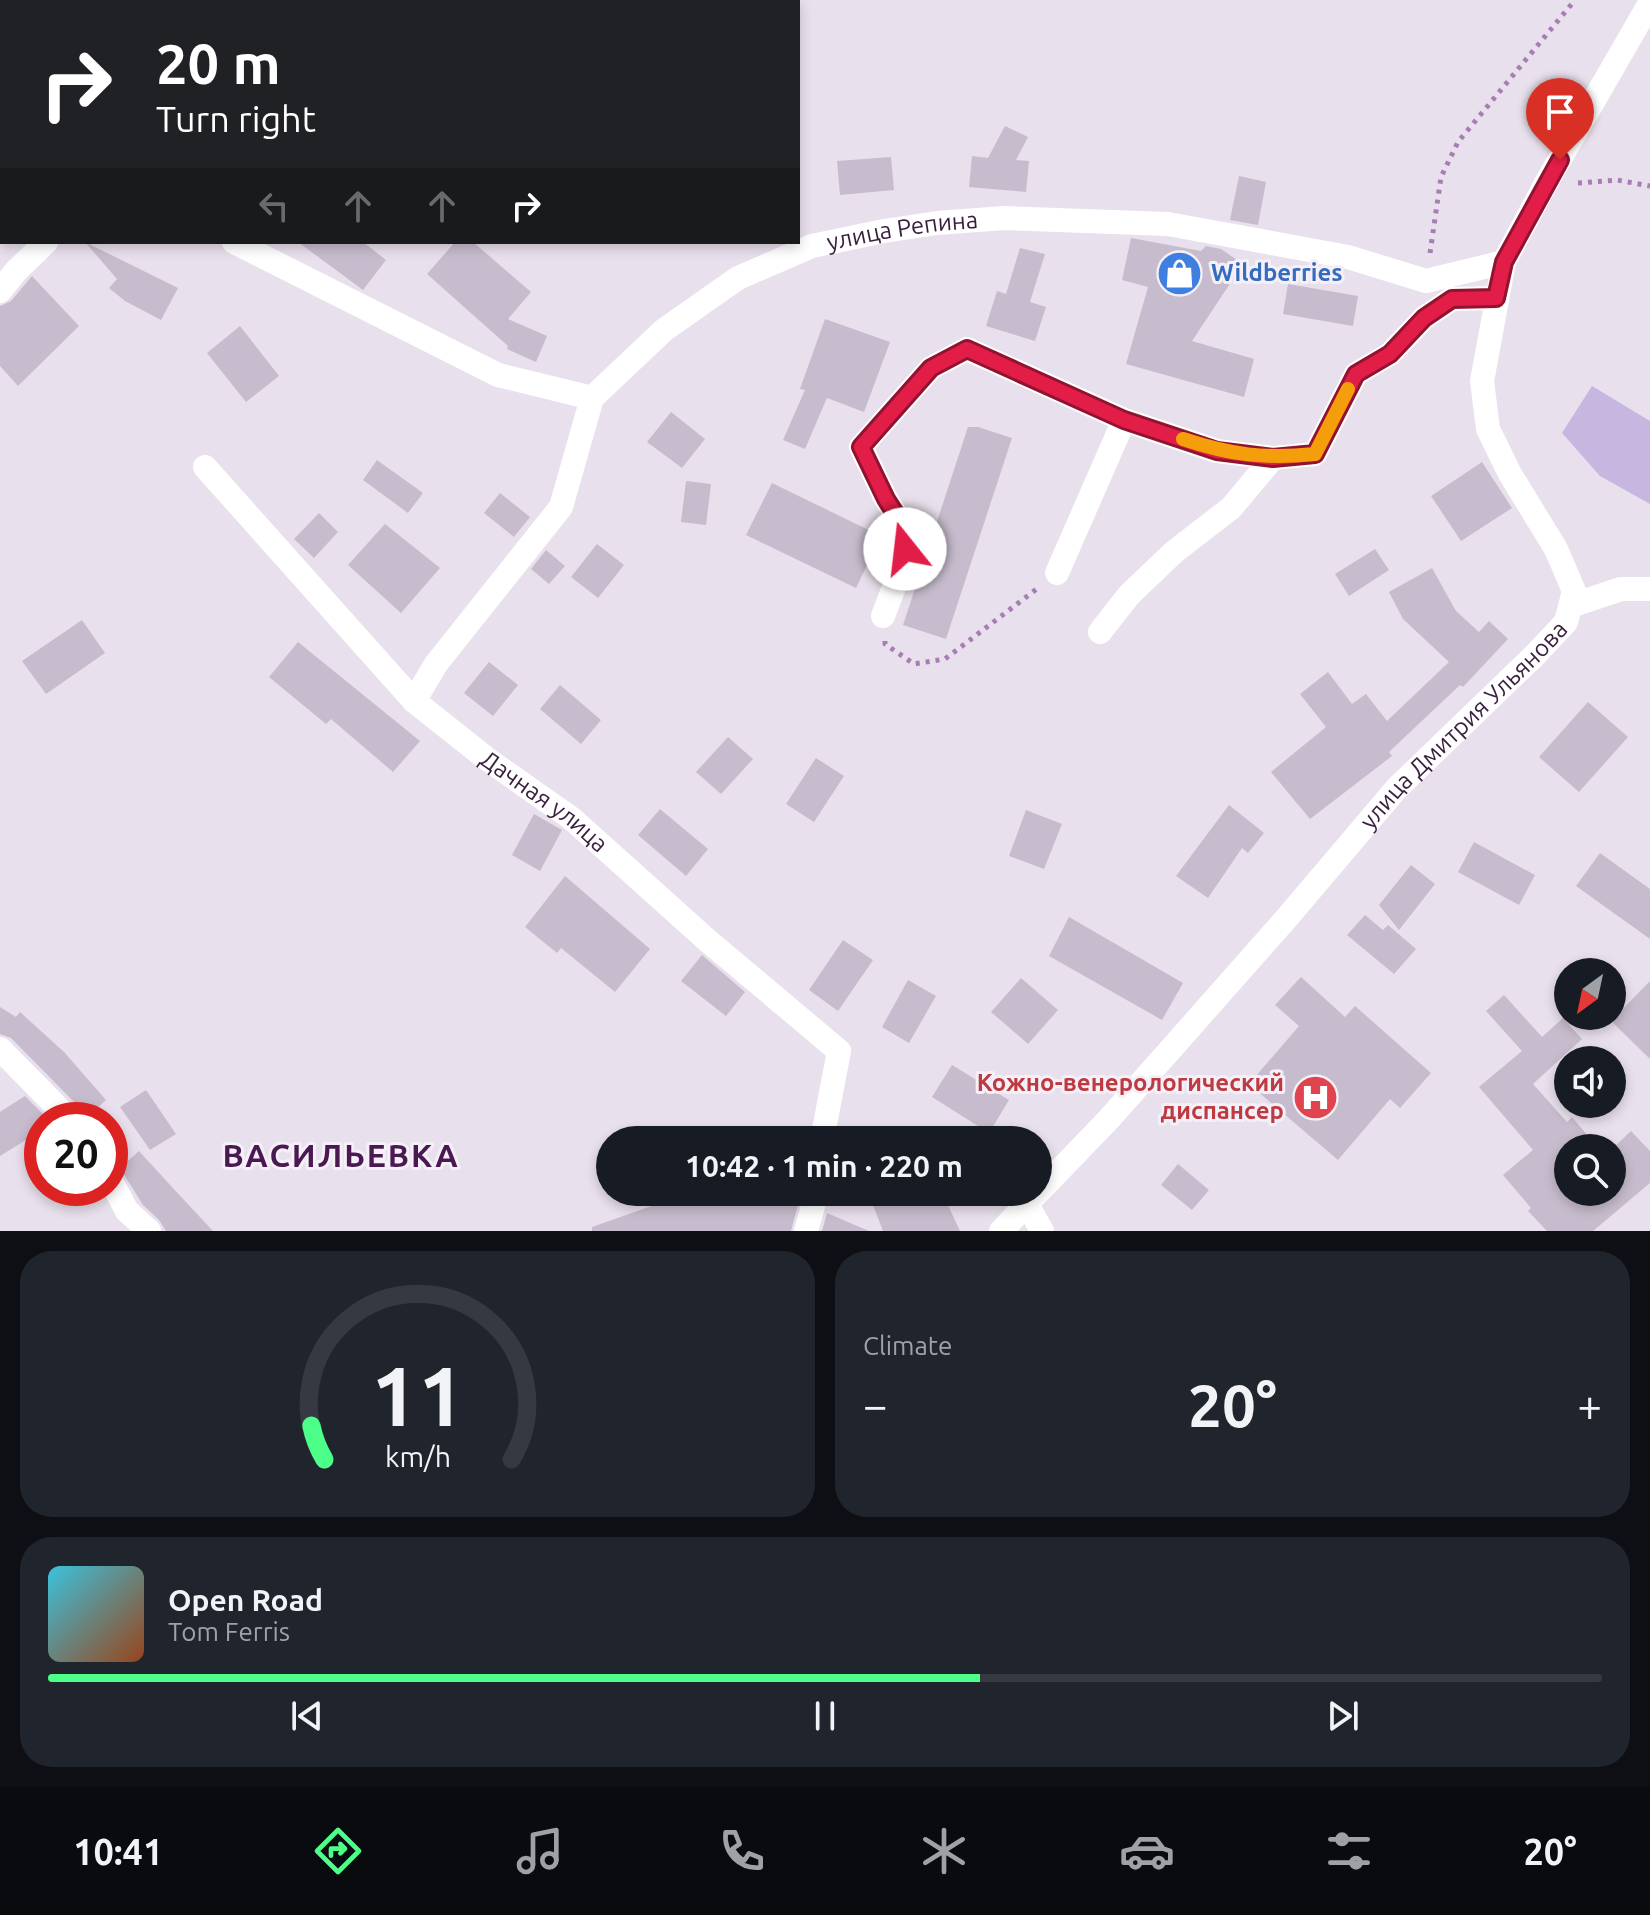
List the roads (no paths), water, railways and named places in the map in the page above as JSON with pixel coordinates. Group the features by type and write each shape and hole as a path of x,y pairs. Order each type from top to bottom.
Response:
{"street":[{"name":"улица Дмитрия Ульянова","path":"1052,1180 1285,920 1397,788 1566,622 1573,605 1574,591 1556,549 1510,474 1488,429 1482,381 1504,262 1650,3"},
{"name":"улица Репина","path":"592,398 664,330 738,278 812,246 937,223 1004,218 1168,224 1348,257 1426,281 1504,262"},
{"path":"0,291 44,244"},
{"path":"238,244 498,375 592,398 561,507 436,664 414,701"},
{"path":"883,616 902,566 907,532 886,499 861,447 931,368 967,349 1124,420 1217,451 1273,458 1315,454 1356,374 1390,354 1424,318 1452,299 1496,298"},
{"path":"1057,573 1124,420"},
{"path":"1100,632 1129,595 1174,552 1231,508 1273,458"},
{"name":"Дачная улица","path":"205,467 414,701 487,759 571,818 707,940 839,1051 825,1126"},
{"path":"1573,605 1621,589 1650,589"},
{"path":"0,1049 52,1102"},
{"path":"124,1206 149,1231"},
{"path":"806,1231 813,1206"},
{"name":"улица Дмитрия Ульянова","path":"1001,1231 1028,1206"},
{"path":"1028,1206 1042,1231"}],"place":[{"name":"Wildberries","path":"1180,273"},
{"name":"Кожно-венерологический диспансер","path":"1315,1097"}],"district":[{"name":"ВАСИЛЬЕВКА","path":"341,1156"}]}
